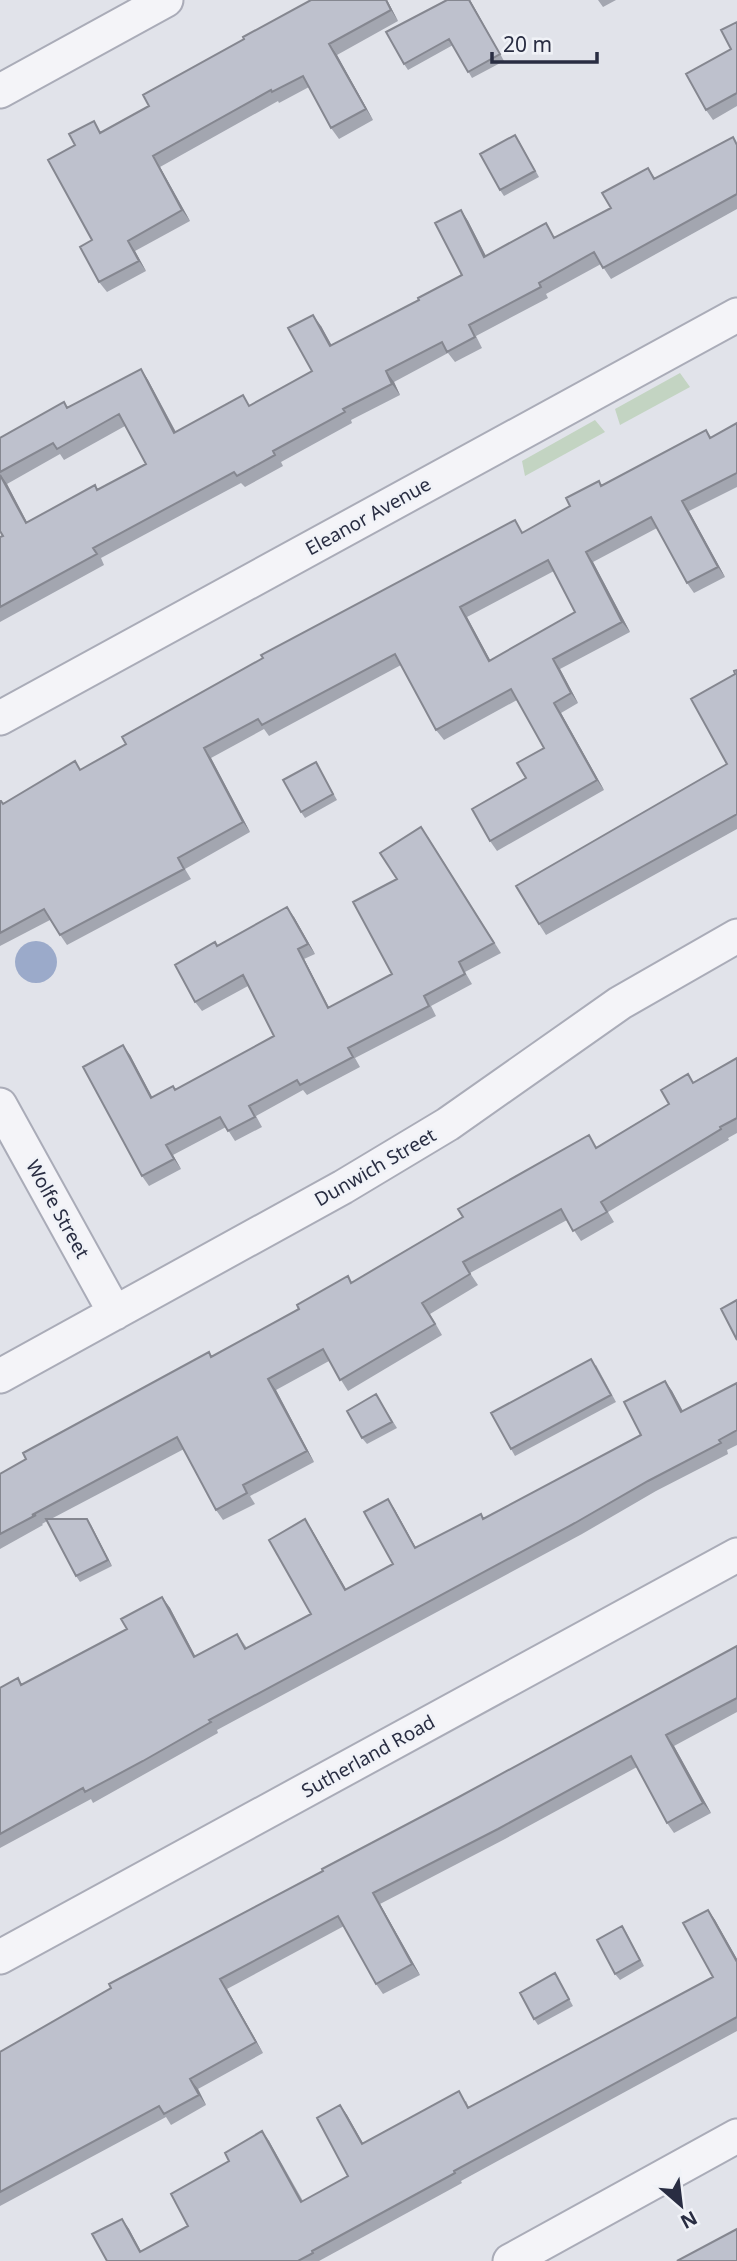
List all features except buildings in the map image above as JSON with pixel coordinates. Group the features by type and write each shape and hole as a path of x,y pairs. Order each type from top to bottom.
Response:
{"street":[{"path":"0,91 166,0"},
{"name":"Eleanor Avenue","path":"0,718 737,315"},
{"name":"Dunwich Street","path":"0,1376 343,1187 459,1117 620,1003 737,936"},
{"name":"Wolfe Street","path":"0,1105 115,1313"},
{"name":"Sutherland Road","path":"0,1957 737,1555"},
{"path":"510,2261 737,2136"}],"green space":[{"path":"680,373 690,387 620,425 615,409"},
{"path":"595,420 605,432 525,476 522,461"}],"water":[{"path":"36,941 51,947 57,962 51,977 36,983 21,977 15,962 21,947"}]}
